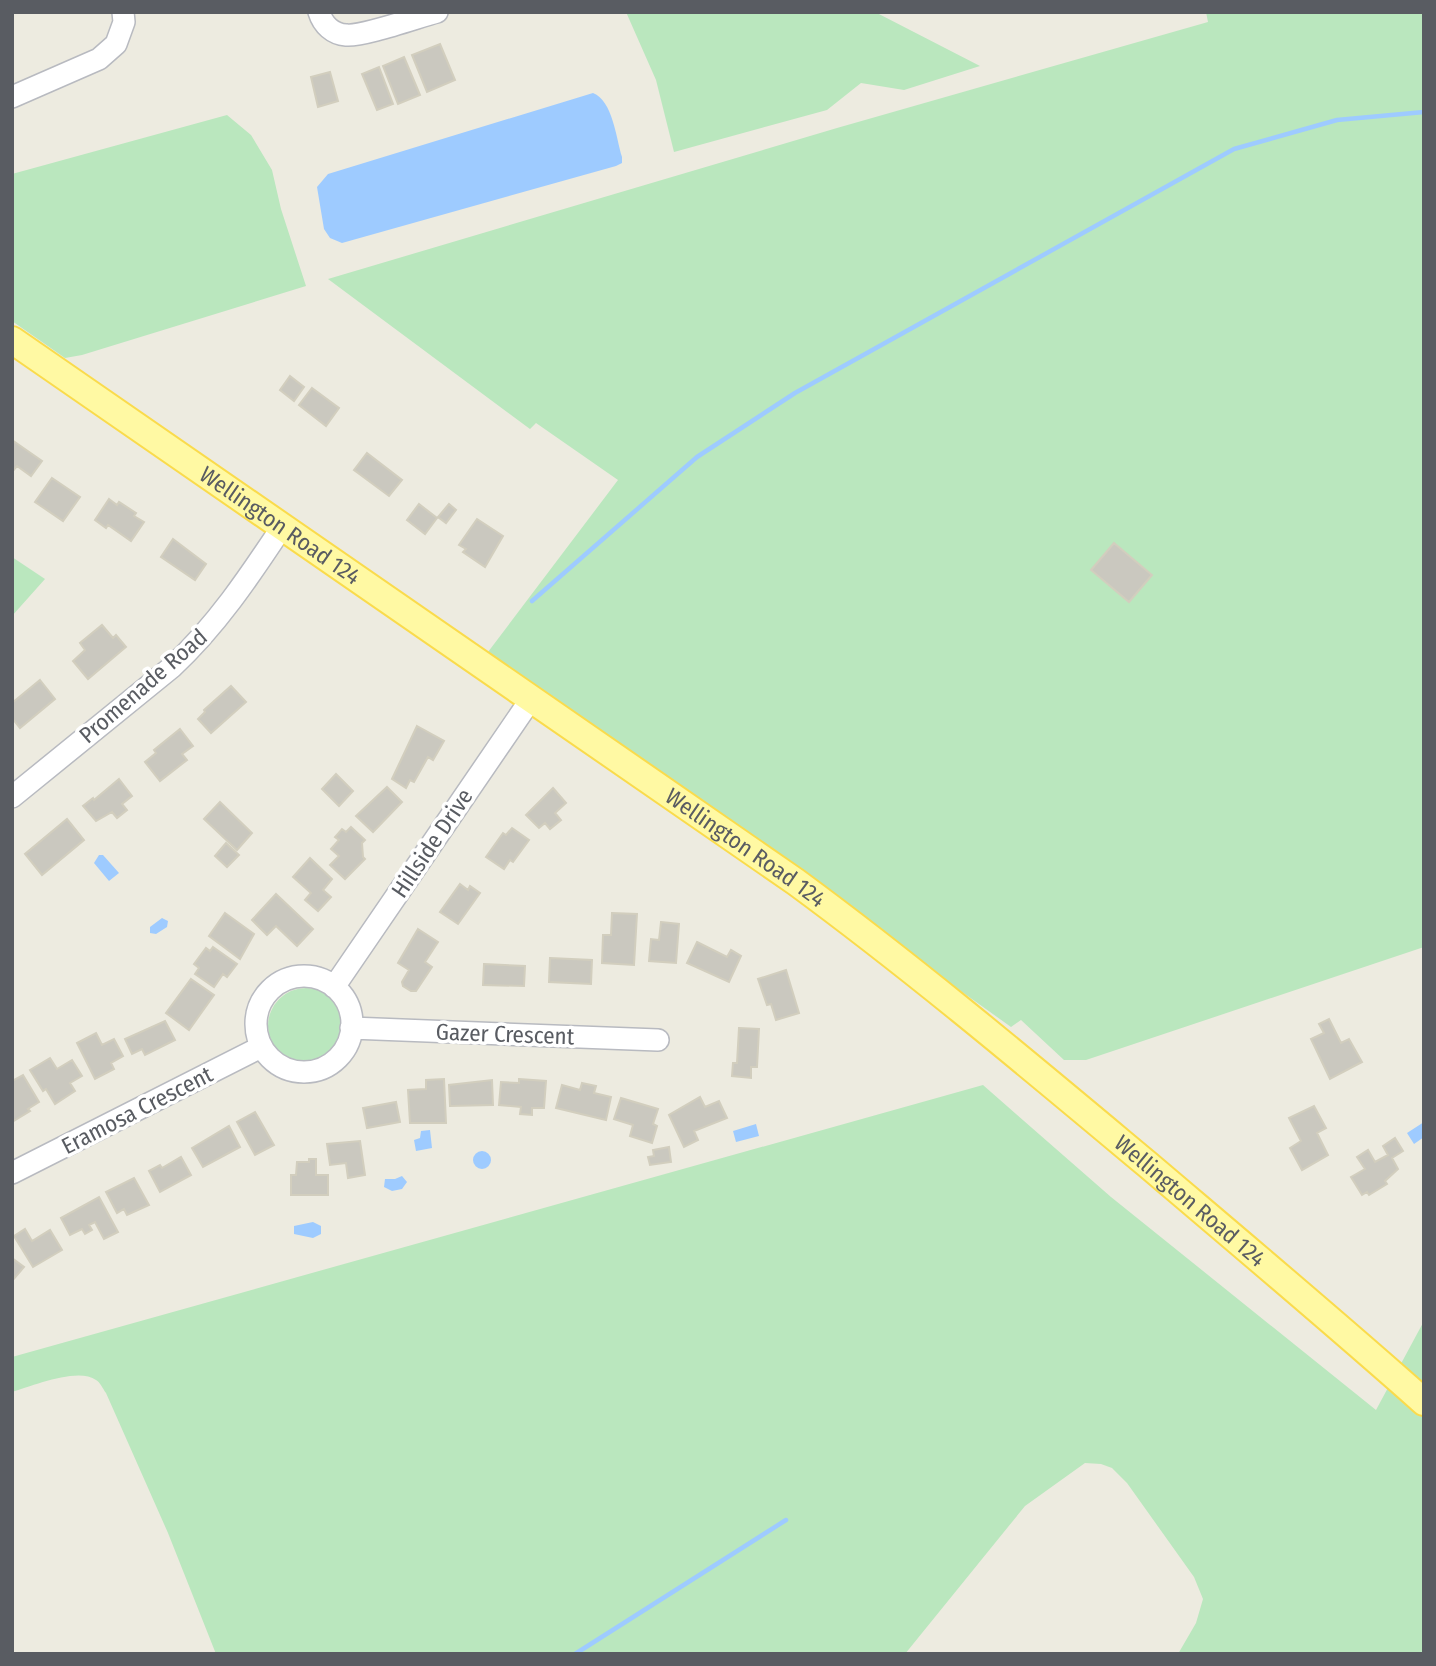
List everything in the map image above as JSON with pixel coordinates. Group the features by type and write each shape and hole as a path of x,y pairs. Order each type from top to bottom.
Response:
{"main road":[{"name":"Wellington Road 124","path":"19,345 796,882 875,940 1087,1114 1424,1402"}],"street":[{"path":"12,97 99,60 116,44 124,22 123,12"},
{"path":"319,12 321,20 333,31 348,36 437,12"},
{"name":"Promenade Road","path":"12,797 194,647 216,621 282,527"},
{"name":"Hillside Drive","path":"334,987 531,699"},
{"path":"299,976 317,978 334,987 344,998 350,1012 351,1028 348,1043 339,1056 327,1066 312,1072 296,1072 281,1066 261,1047 256,1028 258,1010 267,994 281,982 299,976"},
{"name":"Gazer Crescent","path":"351,1028 658,1040"},
{"name":"Eramosa Crescent","path":"12,1173 261,1047"}],"green space":[{"path":"626,12 875,12 980,66 904,90 861,83 827,110 674,152 656,80"},
{"path":"1206,12 1424,12 1424,947 1086,1060 1064,1060 1021,1020 1011,1027 488,652 618,480 536,423 530,429 328,279 837,128 1208,22"},
{"path":"227,115 251,135 272,170 281,209 306,286 65,358 12,321 12,174"},
{"path":"12,557 45,579 12,616"},
{"path":"306,988 320,991 333,999 341,1012 344,1026 341,1040 333,1053 320,1061 306,1064 292,1061 279,1053 271,1040 268,1026 271,1012 279,999 292,991"},
{"path":"983,1085 1111,1197 1376,1410 1424,1321 1424,1654 1178,1654 1196,1623 1203,1599 1194,1577 1127,1483 1112,1468 1085,1463 1025,1506 905,1654 216,1654 168,1533 100,1384 88,1377 67,1377 12,1392 12,1357"}],"water":[{"path":"593,93 600,97 609,112 622,163 342,243 330,238 324,229 317,187 328,174"},
{"path":"99,855 103,855 119,873 109,881 94,863"},
{"path":"162,918 168,921 167,927 156,934 150,933 150,927"},
{"path":"1424,1122 1424,1137 1414,1144 1407,1133"},
{"path":"756,1124 759,1136 736,1142 733,1131"},
{"path":"430,1130 432,1148 416,1151 414,1140 420,1138 421,1131"},
{"path":"478,1151 486,1151 491,1160 489,1167 478,1169 473,1164 473,1156"},
{"path":"402,1176 407,1182 402,1189 392,1191 384,1187 385,1179"},
{"path":"313,1222 321,1226 321,1234 313,1238 294,1234 294,1226"}],"building":[{"path":"440,44 455,80 427,92 412,55"},
{"path":"404,57 420,95 398,104 383,66"},
{"path":"379,67 393,104 377,110 362,74"},
{"path":"330,72 338,101 318,107 311,77"},
{"path":"290,376 304,387 294,401 280,390"},
{"path":"312,388 339,408 326,426 299,405"},
{"path":"12,440 42,461 31,476 17,466 12,472"},
{"path":"367,453 402,480 389,496 354,470"},
{"path":"52,478 80,497 63,521 35,502"},
{"path":"109,499 136,513 134,516 144,522 131,541 108,525 106,528 95,520"},
{"path":"419,504 437,518 425,534 407,520"},
{"path":"449,504 456,510 446,523 438,517"},
{"path":"477,519 503,536 485,567 463,552 466,549 459,545"},
{"path":"173,539 206,564 195,580 161,557"},
{"path":"1114,543 1152,575 1129,602 1091,570"},
{"path":"102,625 113,638 116,635 126,647 88,679 73,661 85,650 80,643"},
{"path":"40,680 55,699 20,728 12,718 12,703"},
{"path":"231,686 246,702 211,733 198,719 204,710"},
{"path":"417,726 444,741 433,760 428,757 414,782 410,780 406,788 392,779"},
{"path":"180,729 193,746 182,754 187,760 160,781 145,762 156,753 154,750"},
{"path":"336,774 353,791 339,806 322,789"},
{"path":"119,779 132,796 122,804 127,810 117,818 112,812 96,821 83,806"},
{"path":"387,787 402,802 373,832 356,816"},
{"path":"553,788 566,803 555,813 561,820 550,829 545,823 539,828 526,815"},
{"path":"220,802 252,833 237,850 204,819"},
{"path":"67,819 84,840 42,875 25,854"},
{"path":"351,827 365,840 362,843 365,859 345,879 330,865 339,856 331,849 339,840 335,837 342,829 346,832"},
{"path":"512,828 529,840 513,862 510,860 504,869 486,857 503,833 506,835"},
{"path":"226,843 239,855 227,867 215,856"},
{"path":"310,858 332,879 323,890 331,897 318,911 305,900 311,893 293,877"},
{"path":"460,884 468,890 470,886 480,893 458,924 440,912"},
{"path":"276,894 313,929 297,946 276,926 267,935 252,920"},
{"path":"225,913 254,934 240,959 209,936"},
{"path":"612,913 637,914 634,965 602,963 603,935 611,935"},
{"path":"661,922 679,924 676,963 649,961 651,939 659,940"},
{"path":"418,929 438,942 425,962 432,967 416,991 411,991 403,986 402,982 409,970 398,963"},
{"path":"697,942 727,957 731,950 741,956 729,982 687,963"},
{"path":"213,947 237,964 227,977 223,974 214,987 195,974 199,968 194,964 206,948 210,951"},
{"path":"550,958 592,960 591,984 549,982"},
{"path":"484,964 525,966 524,986 483,985"},
{"path":"786,970 799,1013 776,1020 771,1004 767,1005 758,979"},
{"path":"191,979 214,995 189,1030 166,1013"},
{"path":"1329,1019 1341,1043 1349,1039 1362,1062 1330,1079 1311,1039 1324,1033 1319,1024"},
{"path":"165,1021 175,1040 145,1055 142,1049 132,1054 125,1039"},
{"path":"739,1028 759,1029 757,1067 751,1067 751,1078 732,1076 733,1063 737,1063"},
{"path":"96,1033 102,1045 114,1039 123,1056 111,1063 114,1069 95,1079 77,1043"},
{"path":"50,1058 57,1069 72,1060 82,1076 70,1083 75,1091 55,1104 30,1070"},
{"path":"23,1075 39,1102 12,1122 12,1081"},
{"path":"444,1079 446,1123 410,1123 408,1090 426,1089 426,1080"},
{"path":"519,1079 546,1081 544,1108 532,1108 532,1115 520,1114 521,1107 499,1105 501,1082 519,1083"},
{"path":"492,1080 493,1105 450,1106 449,1085"},
{"path":"582,1083 596,1086 594,1093 611,1097 606,1120 556,1108 562,1085 580,1090"},
{"path":"700,1097 705,1107 719,1101 727,1118 694,1131 698,1140 684,1147 669,1115"},
{"path":"621,1098 658,1109 653,1124 657,1126 652,1143 630,1136 633,1125 614,1119"},
{"path":"396,1102 400,1122 367,1128 363,1108"},
{"path":"1314,1106 1326,1128 1317,1133 1328,1155 1302,1170 1290,1148 1301,1141 1289,1118"},
{"path":"255,1112 274,1145 255,1155 237,1122"},
{"path":"229,1126 240,1147 203,1167 192,1148"},
{"path":"1395,1138 1403,1151 1392,1158 1398,1169 1385,1181 1387,1184 1369,1195 1367,1192 1362,1195 1351,1177 1365,1169 1357,1157 1368,1150 1375,1162 1388,1155 1383,1146"},
{"path":"360,1141 365,1175 348,1178 346,1163 330,1165 327,1144"},
{"path":"669,1147 671,1162 650,1165 648,1157 654,1156 653,1150"},
{"path":"181,1157 191,1175 160,1192 149,1171 160,1165 162,1168"},
{"path":"309,1159 316,1159 316,1175 328,1175 328,1195 291,1195 291,1175 296,1175 297,1162 309,1162"},
{"path":"134,1178 149,1205 127,1215 124,1209 117,1213 106,1192"},
{"path":"99,1197 118,1232 104,1239 95,1222 89,1225 92,1230 85,1234 82,1229 70,1235 61,1218"},
{"path":"25,1229 32,1241 50,1230 62,1250 33,1267 14,1236"},
{"path":"12,1258 24,1267 12,1281"}],"waterway":[{"path":"532,601 697,457 795,393 1234,149 1337,120 1424,112"},
{"path":"575,1654 786,1520"}]}
